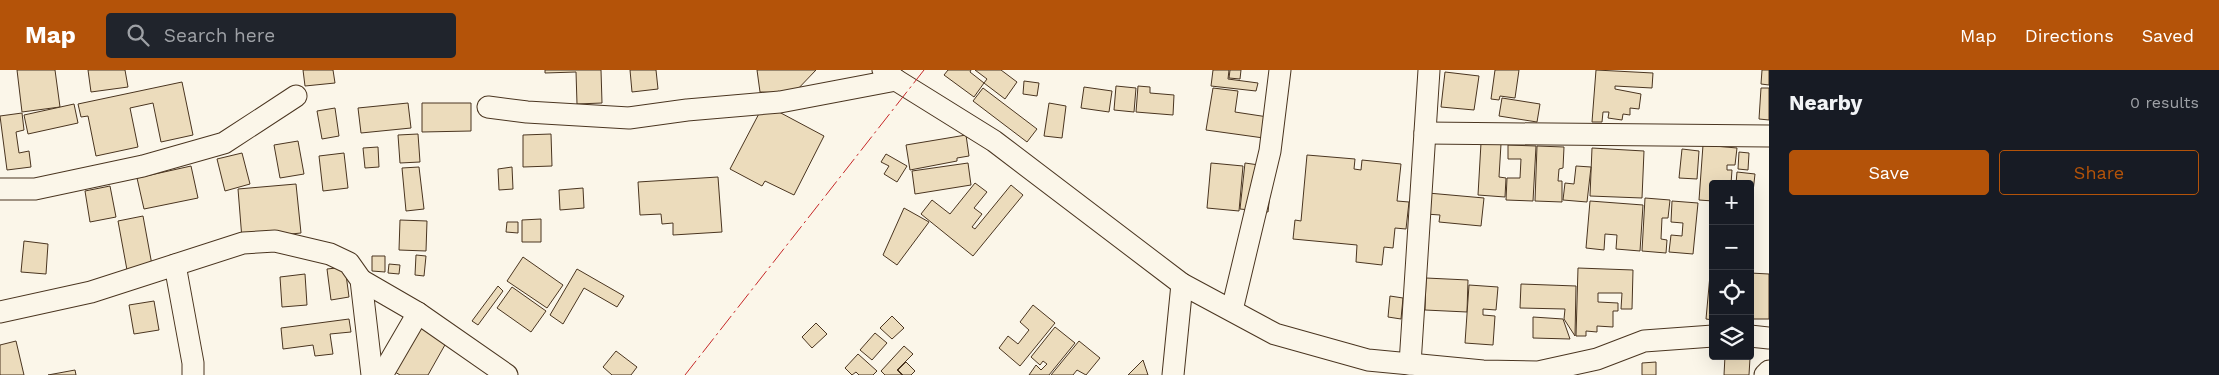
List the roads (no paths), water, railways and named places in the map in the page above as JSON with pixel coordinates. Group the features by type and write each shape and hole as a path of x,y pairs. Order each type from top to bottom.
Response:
{"street":[{"path":"1232,310 1270,150 1280,70"},
{"path":"1410,364 1429,70"},
{"path":"488,107 527,112 629,118 687,110 780,102 890,75 994,141 1182,284 1275,334 1368,360 1463,372 1538,372 1597,359 1644,341 1709,336"},
{"path":"0,189 44,188 143,166 224,143 296,96"},
{"path":"1425,133 1769,136"},
{"path":"0,312 91,292 243,243 275,241 330,254 349,263 361,280 418,312 507,375"},
{"path":"175,265 193,363 193,375"},
{"path":"361,280 372,375"},
{"path":"1173,375 1182,284"},
{"path":"382,375 418,312"},
{"path":"1754,336 1769,338"},
{"path":"1764,375 1769,371"}]}
